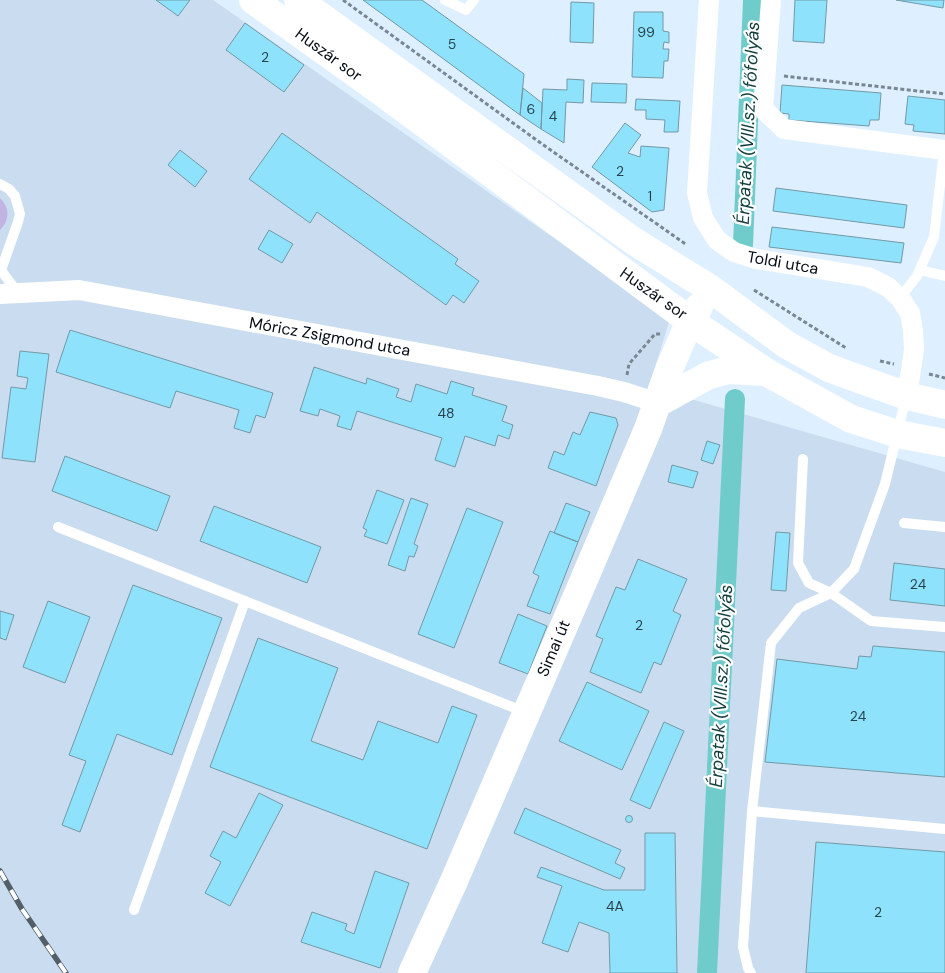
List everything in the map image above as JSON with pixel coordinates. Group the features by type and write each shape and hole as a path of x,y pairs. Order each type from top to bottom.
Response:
{"main road":[{"name":"Huszár sor","path":"253,0 384,93 690,321 711,289 635,242 298,0"},
{"path":"711,289 787,345 821,363 851,376 909,383 945,405"},
{"path":"690,321 766,372 851,419 898,434 945,443"},
{"name":"Simai út","path":"412,973 454,881 525,712 583,582 690,321"},
{"path":"658,403 709,375 729,370 766,372"}],"street":[{"name":"Toldi utca","path":"710,0 697,193 703,218 717,240 734,252 756,259 868,277 888,287 900,298 910,313 914,350 909,383"},
{"path":"771,0 763,109 784,129 944,150"},
{"name":"Móricz Zsigmond utca","path":"9,293 79,290 598,386 658,403"}],"lane":[{"path":"445,0 466,10 474,0"},
{"path":"900,298 920,270 934,237 944,150"},
{"path":"0,184 9,189 15,196 20,214 1,269 9,293"},
{"path":"0,242 8,238 14,230"},
{"path":"920,270 945,276"},
{"path":"751,973 743,947 752,811 771,643 799,608 831,593 854,569 884,484 898,434 909,383"},
{"path":"803,459 798,563 810,583 831,593 871,621 945,627"},
{"path":"904,523 945,527"},
{"path":"58,527 525,712"},
{"path":"134,910 244,601"},
{"path":"752,811 945,829"}],"path":[{"path":"343,0 542,144 692,249"},
{"path":"766,74 945,94"},
{"path":"748,286 845,348 854,351"},
{"path":"872,358 909,383 945,378"}],"shaded area":[{"path":"0,0 213,0 670,319 649,387 945,472 945,973 0,973"},
{"path":"0,198 6,206 8,214 6,222 0,230"}],"building":[{"path":"156,0 190,0 178,16"},
{"path":"363,0 422,0 524,74 520,115"},
{"path":"795,0 827,0 824,43 793,41"},
{"path":"896,0 944,0 943,8"},
{"path":"571,2 594,3 593,43 570,42"},
{"path":"634,12 663,12 663,31 669,32 669,43 664,42 663,49 669,49 668,61 664,61 663,78 632,77"},
{"path":"245,23 304,65 284,92 226,50"},
{"path":"567,79 584,80 583,103 566,102 564,143 541,129 543,89 567,90"},
{"path":"592,83 627,84 626,103 591,102"},
{"path":"782,85 881,93 879,120 870,120 869,126 789,120 789,114 780,113"},
{"path":"523,88 542,103 541,129 520,115"},
{"path":"908,96 945,100 945,134 913,131 914,125 905,124"},
{"path":"636,99 680,101 678,132 664,132 665,120 646,119 646,110 635,110"},
{"path":"625,123 641,135 628,153 640,157 641,146 669,148 664,210 652,212 592,167"},
{"path":"282,133 458,259 455,264 479,281 464,303 453,295 446,305 317,212 310,223 249,179"},
{"path":"180,150 207,171 195,187 168,165"},
{"path":"776,188 907,205 904,228 773,211"},
{"path":"772,227 904,243 901,263 769,247"},
{"path":"269,230 293,244 282,263 258,249"},
{"path":"70,330 273,393 265,418 256,415 250,433 234,428 239,410 176,391 170,408 56,372"},
{"path":"20,351 49,354 35,462 2,458 11,387 26,389 28,378 17,376"},
{"path":"314,367 366,384 367,378 399,389 396,397 411,402 416,384 447,394 451,381 474,388 472,395 507,406 502,421 513,425 509,439 498,435 495,446 465,436 455,467 435,460 442,438 357,411 351,430 337,426 340,416 320,409 318,416 300,411"},
{"path":"590,412 616,418 618,425 596,486 548,468 554,451 564,455 573,432 580,435"},
{"path":"707,441 720,445 713,464 701,460"},
{"path":"65,456 170,496 157,531 52,491"},
{"path":"672,465 698,472 693,488 668,482"},
{"path":"377,490 404,500 387,544 364,536 367,530 363,528"},
{"path":"411,498 428,504 414,544 418,546 414,557 409,556 405,571 388,565"},
{"path":"566,503 590,512 578,542 554,533"},
{"path":"214,506 321,547 307,583 200,541"},
{"path":"467,508 503,522 454,648 418,634"},
{"path":"550,531 578,542 550,614 527,606 539,576 533,573"},
{"path":"776,532 790,533 786,591 771,590"},
{"path":"638,559 687,579 673,611 681,615 661,665 654,662 641,693 590,672 603,639 596,636 616,587 625,590"},
{"path":"894,563 945,569 945,606 890,600"},
{"path":"133,585 222,618 172,755 117,734 80,832 62,825 86,761 69,755"},
{"path":"48,601 90,617 65,683 23,667"},
{"path":"0,611 14,615 6,640 0,638"},
{"path":"518,614 547,626 528,674 499,663"},
{"path":"258,638 338,668 311,741 363,760 378,721 438,743 452,706 477,715 427,849 210,767"},
{"path":"873,646 945,652 945,777 765,762 777,659 857,669 859,656 871,657"},
{"path":"587,682 649,711 622,770 559,741"},
{"path":"664,722 684,731 650,809 630,800"},
{"path":"259,793 283,805 230,906 205,893 221,862 210,856 223,831 236,838"},
{"path":"525,808 621,850 615,863 625,868 620,879 514,833"},
{"path":"629,816 632,819 629,822 626,819"},
{"path":"645,833 675,833 677,973 610,973 609,933 579,922 568,952 542,943 562,886 537,877 541,867 604,890 645,890"},
{"path":"816,842 945,852 945,973 806,973"},
{"path":"375,871 409,883 380,968 301,942 312,912 347,924 345,930 354,934"}],"waterway":[{"name":"Érpatak (VIII.sz.) főfolyás","path":"743,245 753,0"},
{"name":"Érpatak (VIII.sz.) főfolyás","path":"707,973 735,399"}],"railway":[{"path":"0,871 22,909 66,973"}]}
